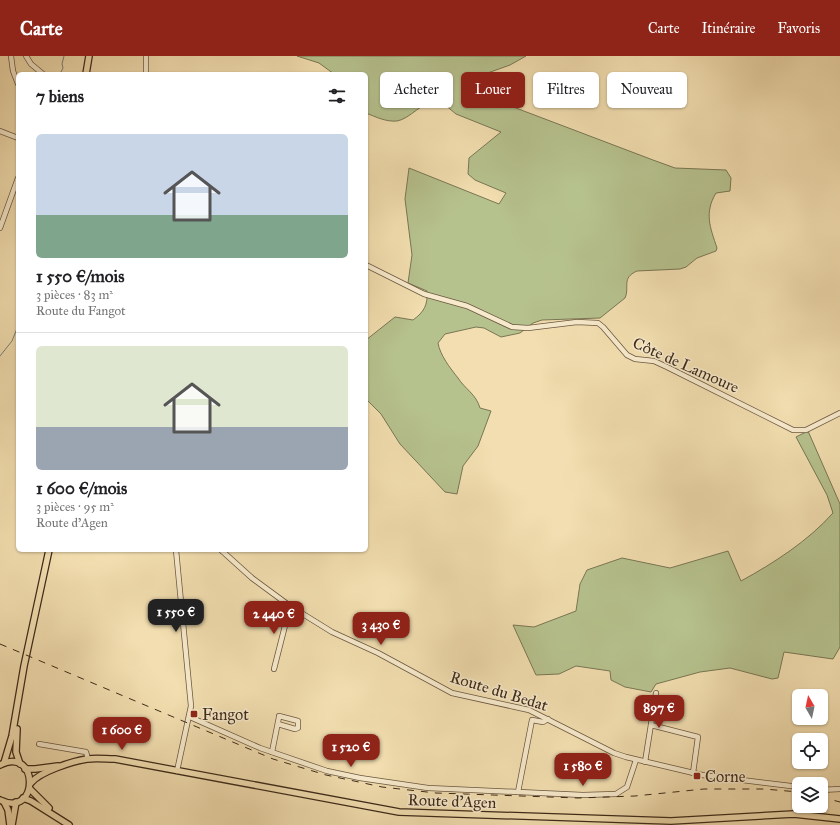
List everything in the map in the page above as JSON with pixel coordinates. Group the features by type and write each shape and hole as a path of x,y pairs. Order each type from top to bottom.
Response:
{"main road":[{"path":"86,72 88,56"},
{"path":"2,764 10,748 26,658 49,552"},
{"path":"18,703 16,747 20,764"},
{"name":"Route d'Agen","path":"25,768 35,769 68,764 88,759 115,759 398,812 670,821 794,814 840,820"},
{"path":"2,764 12,762 20,764 30,775 30,786 23,798 16,802 2,801"},
{"name":"Route d'Agen","path":"30,786 38,777 68,764"},
{"path":"30,786 38,799 62,821"},
{"path":"23,798 31,800 69,825"},
{"path":"2,801 8,810 11,825"},
{"path":"11,825 16,802"}],"street":[{"path":"11,56 13,71 16,79"},
{"path":"26,56 31,64 41,72"},
{"path":"146,56 146,72"},
{"path":"0,131 16,137"},
{"path":"0,228 16,184"},
{"name":"Côte de Lamoure","path":"368,266 424,294 468,306 512,327 528,328 577,322 598,323 627,355 635,359 654,361 792,430 800,431 808,429 840,413"},
{"path":"176,552 191,706 190,717 177,771"},
{"name":"Route du Bedat","path":"223,552 252,578 290,606 332,632 378,653 452,693 465,697 514,706 548,719 610,751 636,760 693,773 792,786"},
{"path":"274,669 290,606"},
{"path":"645,762 656,693"},
{"path":"190,717 248,743 327,771 360,778 428,788 583,795 616,794 625,790 630,782 636,760"},
{"path":"518,792 532,720 543,722 548,719"},
{"path":"272,752 278,724"},
{"path":"651,726 698,736 693,773"},
{"path":"39,744 86,752 88,759"},
{"path":"828,790 840,789"}],"green space":[{"path":"297,56 526,56 510,65 490,72 461,72 461,108 516,108 675,168 726,170 731,178 730,191 716,193 710,207 709,220 717,248 716,251 697,258 686,267 680,269 637,271 627,280 625,298 600,318 542,320 533,323 520,333 501,337 484,328 476,327 445,334 438,343 446,361 461,382 476,399 480,408 491,411 478,446 463,466 457,494 445,492 400,444 381,414 368,401 368,338 395,317 413,320 423,311 427,300 427,291 408,283 412,255 405,199 409,168 499,204 506,193 475,180 468,174 469,158 501,132 456,114 449,108 453,108 453,72 380,72 380,108 420,108 402,120 389,121 368,114 368,72 331,72 319,63"},
{"path":"808,431 840,504 840,647 833,659 784,652 778,678 772,679 730,668 700,672 656,684 651,692 625,687 611,680 610,671 576,666 559,674 536,675 513,625 534,627 576,611 580,584 587,570 622,558 670,568 728,551 741,581 778,559 813,533 833,513 827,495 796,437"}],"waterway":[{"path":"61,72 63,68 62,64 64,56"},
{"path":"0,356 12,341 16,331"}],"railway":[{"path":"0,644 273,759 326,775 382,787 436,793 578,798 635,796 704,789 764,789 792,791"},
{"path":"828,799 840,802"}],"place":[{"name":"Fangot","path":"194,714"},
{"name":"Corne","path":"697,776"}]}
